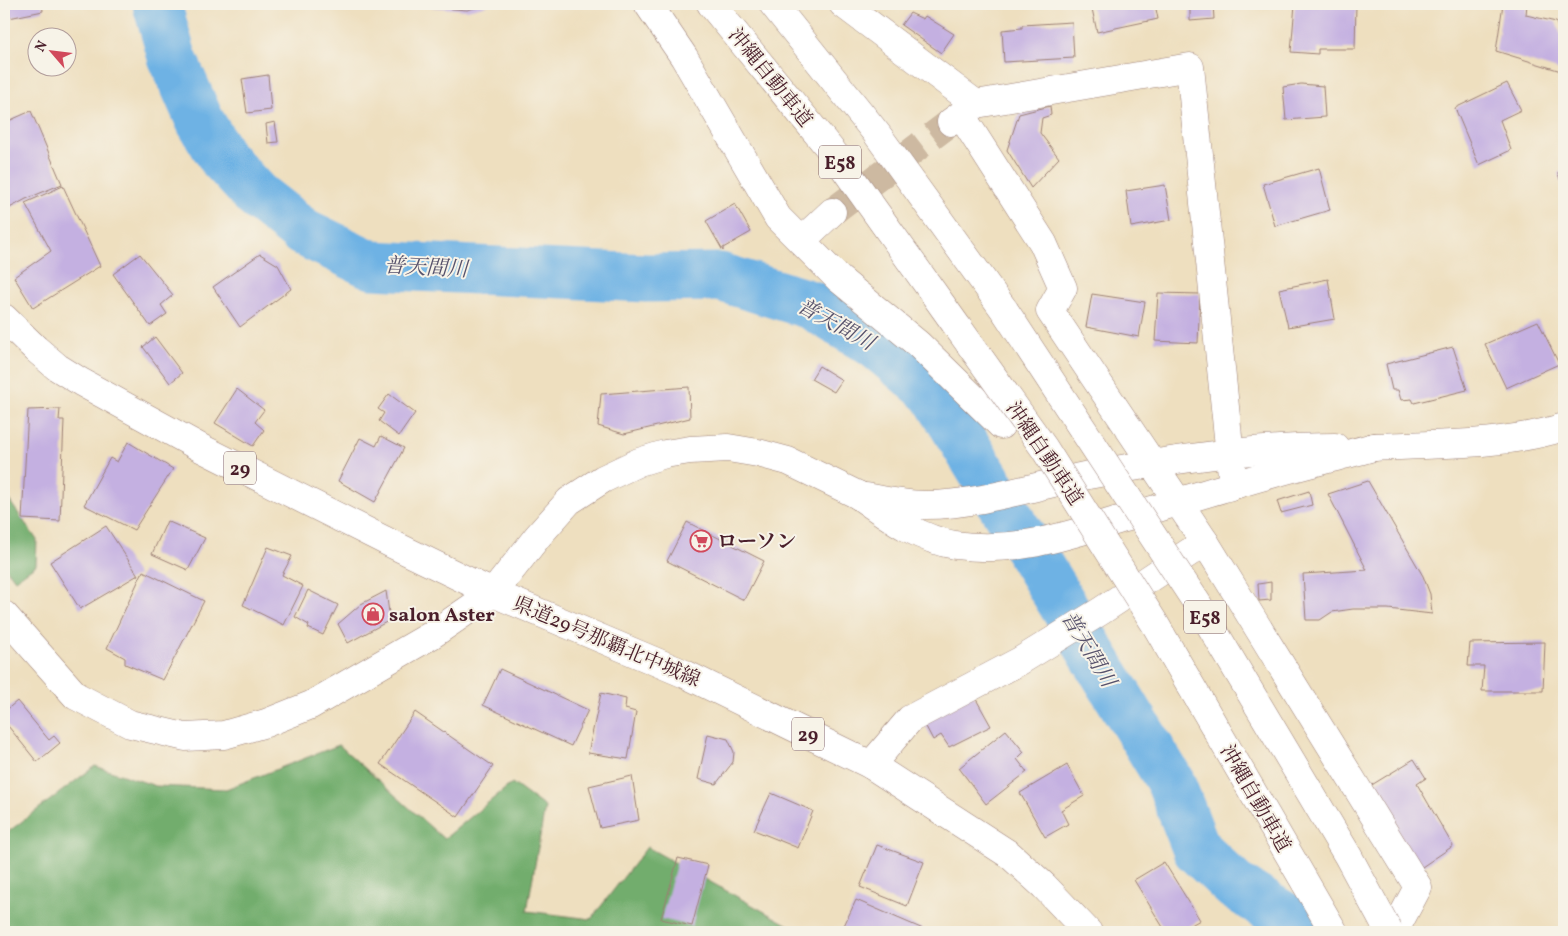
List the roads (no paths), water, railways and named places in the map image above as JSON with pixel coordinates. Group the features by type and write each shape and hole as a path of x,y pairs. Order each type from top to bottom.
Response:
{"main road":[{"path":"648,4 684,57 778,218 839,279 918,344 1001,426"},
{"name":"沖縄自動車道","path":"711,4 835,155 1044,448 1156,624 1334,932"},
{"name":"E58","path":"773,4 877,134 1005,311 1197,603 1348,856 1390,932"},
{"path":"843,4 963,113 1043,243 1063,288 1050,311 1206,542 1418,887 1394,932"},
{"path":"963,113 1190,67 1233,485"},
{"path":"801,241 832,212"},
{"name":"県道29号那覇北中城線","path":"4,318 36,350 57,367 201,448 493,593 685,674 871,765 1010,855 1044,886 1088,932"},
{"path":"858,496 892,503 926,505 951,503 980,499 1151,463 1231,453 1313,447 1374,447 1508,440 1547,432 1564,426"},
{"path":"4,615 76,696 130,724 185,737 224,735 266,723 311,705 430,636 493,593 538,536 569,501 602,479 639,462 664,454 690,450 728,448 788,461 858,496 896,522 925,536 953,544 1002,548 1036,543 1072,534 1233,485 1374,447"},
{"path":"871,765 910,719 1020,661 1102,611 1206,542"}],"waterway":[{"name":"普天間川","path":"157,4 172,57 200,121 223,159 256,195 303,232 372,265 646,278 720,277 811,305 875,344 934,393 1170,781 1197,850 1235,886 1284,916 1320,932"}],"tunnel":[{"path":"832,212 951,122"}],"place":[{"name":"ローソン","path":"701,541"},
{"name":"salon Aster","path":"373,614"}]}
